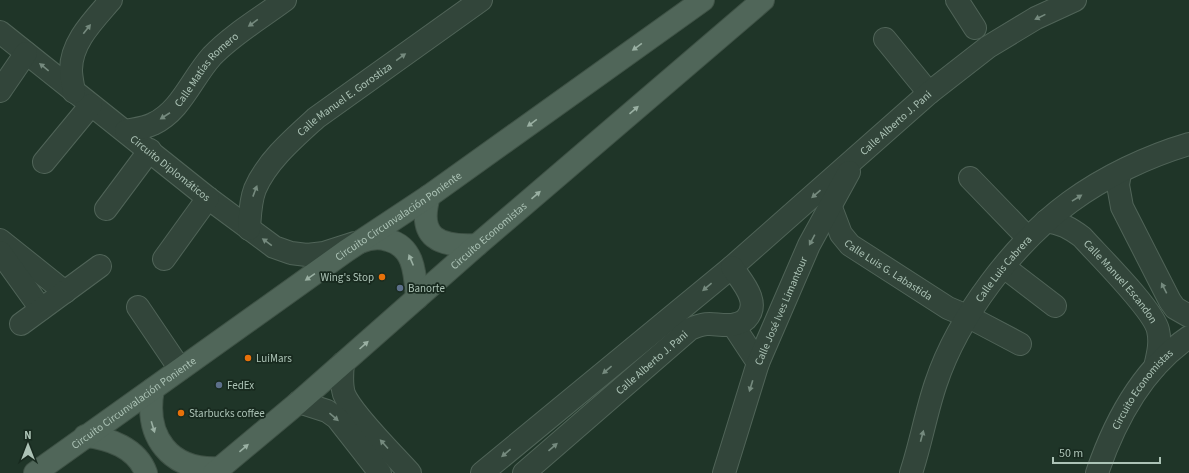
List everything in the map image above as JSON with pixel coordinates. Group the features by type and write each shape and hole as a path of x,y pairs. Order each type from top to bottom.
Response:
{"main road":[{"path":"663,28 676,0"},
{"name":"Circuito Circunvalación Poniente","path":"35,473 358,242 429,196 703,0"},
{"name":"Circuito Economistas","path":"217,471 299,402 477,245 763,0"},
{"path":"429,196 425,208 425,217 430,234 435,239 449,244 477,245"},
{"path":"358,242 382,238 402,247 411,258 417,298"},
{"path":"153,389 150,414 152,426 164,448 173,456 195,467 217,471"},
{"path":"85,436 106,439 123,447 138,459 146,473"}],"street":[{"path":"44,162 83,98 71,70 74,51 83,33 111,0"},
{"name":"Calle Matías Romero","path":"126,131 152,125 171,113 197,73 213,55 237,35 285,0"},
{"name":"Calle Manuel E. Gorostiza","path":"249,229 250,209 255,189 266,170 296,136 316,118 481,0"},
{"path":"958,0 975,28"},
{"name":"Calle Alberto J. Pani","path":"482,473 732,267 929,94 988,47 1036,18 1075,0"},
{"name":"Circuito Diplomáticos","path":"0,32 150,150 208,198 274,247 291,253 307,255 324,253 358,242"},
{"path":"885,39 929,94"},
{"path":"0,91 26,53"},
{"name":"Calle Luis Cabrera","path":"911,473 936,382 967,316 1028,238 1070,202 1120,173 1189,144"},
{"path":"106,209 150,150"},
{"name":"Calle José Ives Limantour","path":"724,473 758,363 809,245 858,157"},
{"path":"1120,173 1118,191 1122,206 1170,301 1175,308 1189,316"},
{"path":"970,178 1028,238"},
{"path":"164,259 208,198"},
{"name":"Calle Luis G. Labastida","path":"830,205 841,234 850,245 948,308 967,316 1020,344"},
{"name":"Calle Manuel Escandon","path":"1046,221 1058,223 1071,228 1082,237 1144,306 1155,322 1159,335 1160,349 1155,367"},
{"path":"0,240 65,292"},
{"path":"0,252 41,309"},
{"path":"21,324 100,266"},
{"path":"732,267 750,294 752,300 750,315 743,322 733,325 758,363"},
{"path":"1004,267 1055,306"},
{"path":"138,307 180,369"},
{"name":"Calle Alberto J. Pani","path":"524,473 690,329 709,323 733,325"},
{"name":"Circuito Economistas","path":"1097,473 1106,445 1121,414 1155,367 1177,345 1189,337"},
{"path":"344,363 342,377 344,394 353,409 410,473"},
{"path":"299,402 327,411 337,418 380,473"}],"place":[{"name":"Wing's Stop","path":"382,277"},
{"name":"Banorte","path":"400,288"},
{"name":"LuiMars","path":"248,358"},
{"name":"FedEx","path":"219,385"},
{"name":"Starbucks coffee","path":"181,413"}]}
